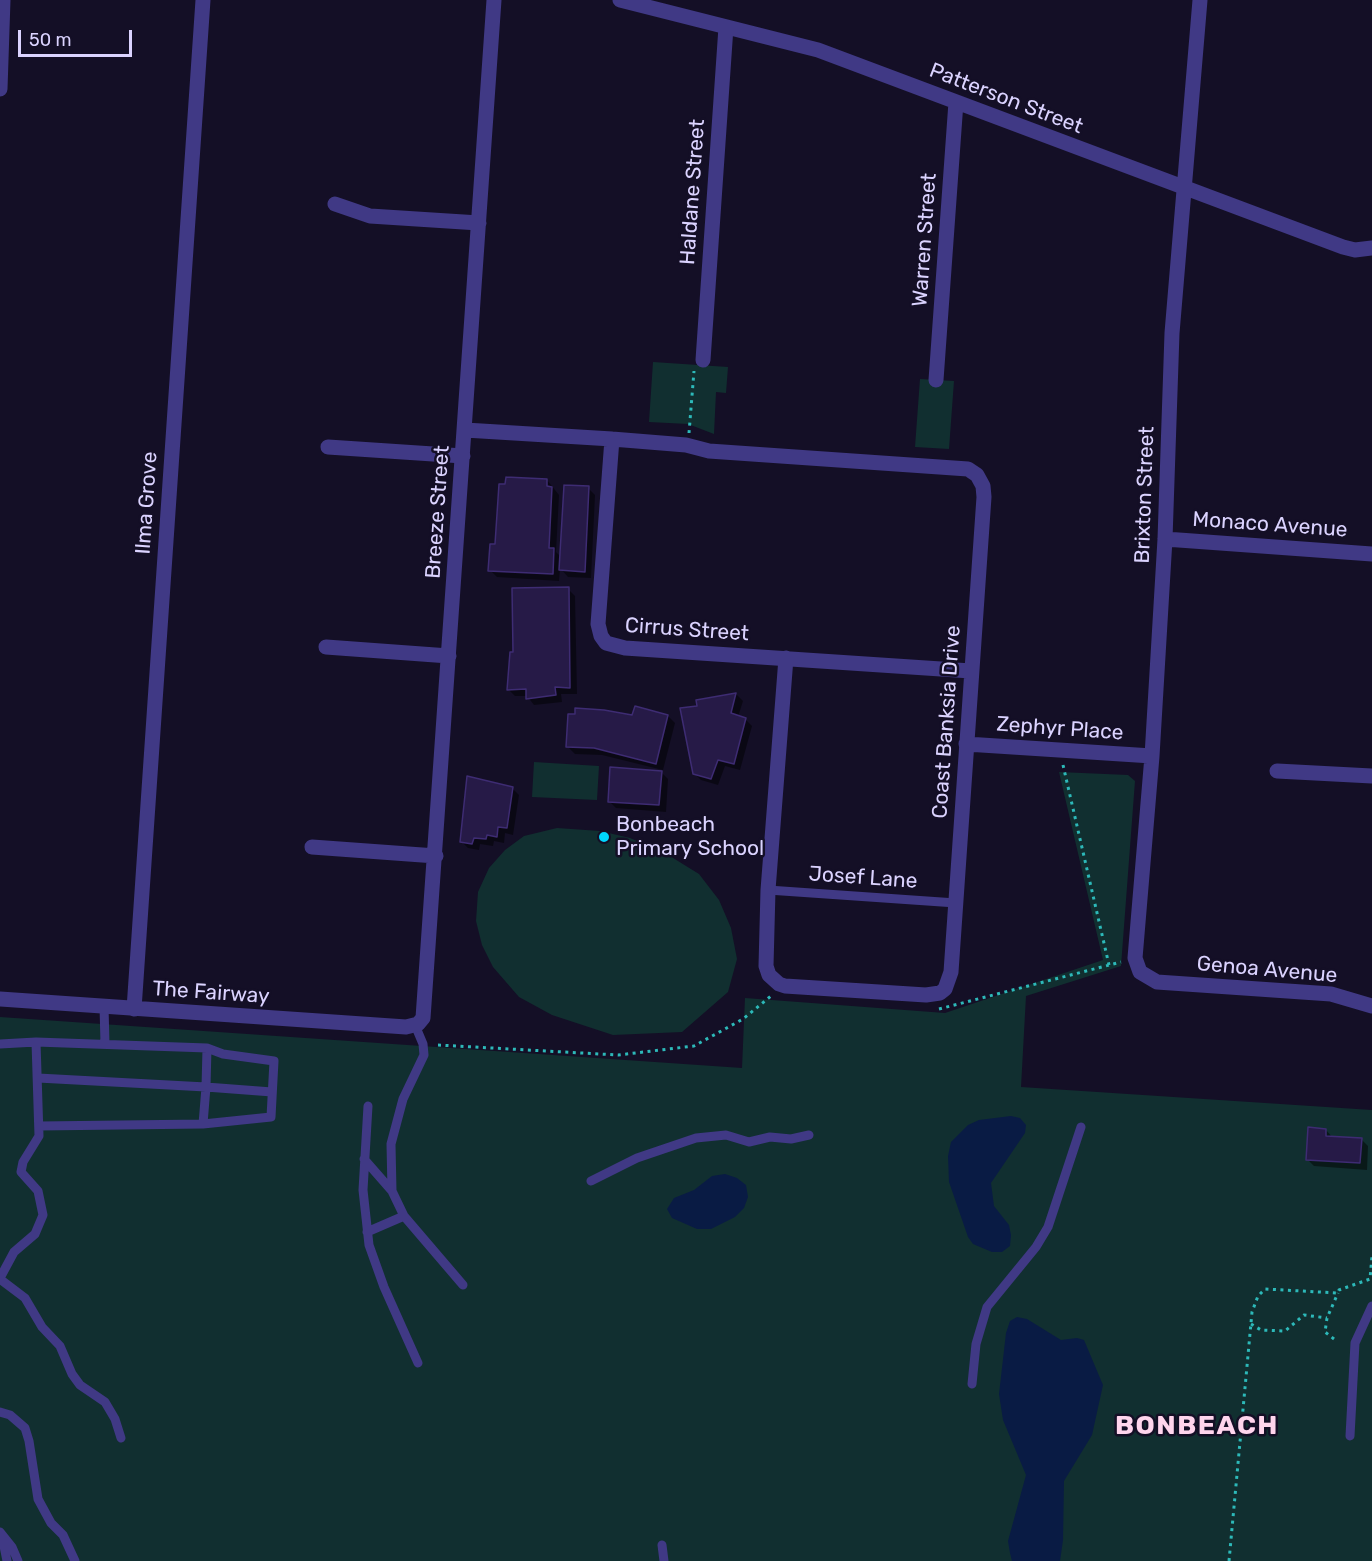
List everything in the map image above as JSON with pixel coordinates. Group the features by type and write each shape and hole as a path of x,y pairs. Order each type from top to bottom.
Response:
{"street":[{"path":"0,89 3,0"},
{"name":"Ilma Grove","path":"134,1009 203,0"},
{"name":"Breeze Street","path":"417,1024 425,1013 494,0"},
{"name":"Patterson Street","path":"620,0 818,50 1343,248 1372,249"},
{"name":"Brixton Street","path":"1135,958 1152,756 1166,539 1172,333 1186,189 1200,0"},
{"name":"Haldane Street","path":"703,360 726,27"},
{"name":"Warren Street","path":"936,380 956,102"},
{"path":"335,204 370,216 479,223"},
{"name":"Coast Banksia Drive","path":"465,430 612,439 686,445 709,451 973,471 980,479 984,497 951,972 945,989 926,995 785,986 769,975 766,966 768,890 786,658"},
{"name":"Cirrus Street","path":"612,439 598,624 601,636 606,642 625,648 971,671"},
{"path":"328,447 464,456"},
{"name":"Monaco Avenue","path":"1166,539 1372,554"},
{"path":"326,647 449,656"},
{"name":"Zephyr Place","path":"966,744 1152,756"},
{"path":"1277,771 1372,776"},
{"path":"312,847 436,856"},
{"name":"Genoa Avenue","path":"1135,958 1140,972 1157,982 1331,994 1372,1006"},
{"name":"The Fairway","path":"0,999 406,1027 417,1024"}],"lane":[{"name":"Josef Lane","path":"768,890 956,903"},
{"path":"104,1006 105,1044"},
{"path":"392,1191 391,1144 405,1093 424,1055 417,1024"},
{"path":"36,1042 39,1136 23,1162 21,1172 38,1191 43,1215 35,1234 14,1252 0,1278 25,1298 42,1327 60,1346 72,1374 80,1385 105,1402 122,1438"},
{"path":"0,1044 36,1042 207,1047 223,1054 274,1061 271,1117 203,1124 39,1126"},
{"path":"203,1124 207,1047"},
{"path":"38,1078 272,1092"},
{"path":"368,1106 363,1200 367,1232 375,1266 418,1363"},
{"path":"972,1384 976,1344 987,1307 1036,1247 1048,1227 1081,1126"},
{"path":"591,1181 637,1158 696,1138 726,1135 749,1142 770,1137 791,1139 809,1135"},
{"path":"364,1159 392,1191 404,1216 463,1285"},
{"path":"367,1232 404,1216"},
{"path":"1350,1436 1356,1343 1372,1306"},
{"path":"0,1412 10,1415 25,1428 38,1499 51,1523 63,1535 75,1561"},
{"path":"1,1533 7,1561"},
{"path":"1,1533 12,1547 18,1561"},
{"path":"662,1545 664,1561"}],"path":[{"path":"686,445 690,427 694,369 703,360"},
{"path":"1054,750 1064,768 1109,965"},
{"path":"934,1009 945,1009 1135,958"},
{"path":"438,1045 618,1055 694,1046 743,1019 771,996 781,997"},
{"path":"1334,1340 1326,1334 1327,1318 1338,1293 1340,1290 1370,1280 1372,1256"},
{"path":"1229,1561 1251,1324 1258,1296 1264,1289 1338,1293"},
{"path":"1251,1324 1261,1330 1283,1331 1289,1329 1303,1316 1327,1318"}],"green space":[{"path":"653,362 728,367 726,393 716,392 714,434 688,424 649,422"},
{"path":"920,379 954,381 949,449 915,447"},
{"path":"534,762 599,766 597,800 532,797"},
{"path":"1059,772 1128,775 1135,781 1121,966 1026,996 1021,1087 1372,1110 1372,1561 0,1561 0,1017 742,1068 745,998 945,1013 1103,960"},
{"path":"557,828 600,831 630,838 665,853 699,874 719,900 731,928 737,959 728,992 682,1032 613,1035 552,1015 519,997 493,967 482,945 476,921 478,892 489,868 505,850 524,836"}],"water":[{"path":"1011,1116 1020,1118 1026,1125 1025,1133 991,1183 994,1206 1009,1225 1010,1246 1002,1252 992,1252 973,1244 968,1237 949,1182 948,1156 951,1142 968,1125 979,1120"},
{"path":"725,1174 737,1178 746,1185 748,1197 744,1208 735,1217 711,1229 697,1229 672,1218 667,1209 674,1198 694,1190 712,1176"},
{"path":"1017,1317 1027,1319 1061,1340 1077,1338 1084,1340 1103,1385 1092,1435 1064,1481 1063,1540 1060,1561 1012,1561 1010,1553 1008,1541 1026,1475 1003,1420 999,1394 1006,1333 1010,1321"}],"building":[{"path":"506,477 547,479 547,486 552,487 549,548 554,548 553,574 488,571 490,544 495,544 499,484 505,484"},
{"path":"564,485 589,486 585,572 559,570"},
{"path":"569,587 570,688 555,687 556,695 526,699 526,689 507,690 510,652 513,652 512,588"},
{"path":"736,693 731,713 746,718 734,764 718,760 711,779 693,774 680,708 697,706 696,700"},
{"path":"635,706 668,715 656,764 594,748 566,747 568,714 575,714 575,708 632,715"},
{"path":"610,767 662,771 659,805 608,802"},
{"path":"467,776 513,787 507,828 498,827 497,837 487,835 486,839 474,838 472,844 460,842"},
{"path":"1308,1127 1326,1129 1326,1136 1362,1138 1360,1163 1306,1160"}],"place":[{"name":"Bonbeach Primary School","path":"604,837"}],"district":[{"name":"BONBEACH","path":"1197,1426"}]}
